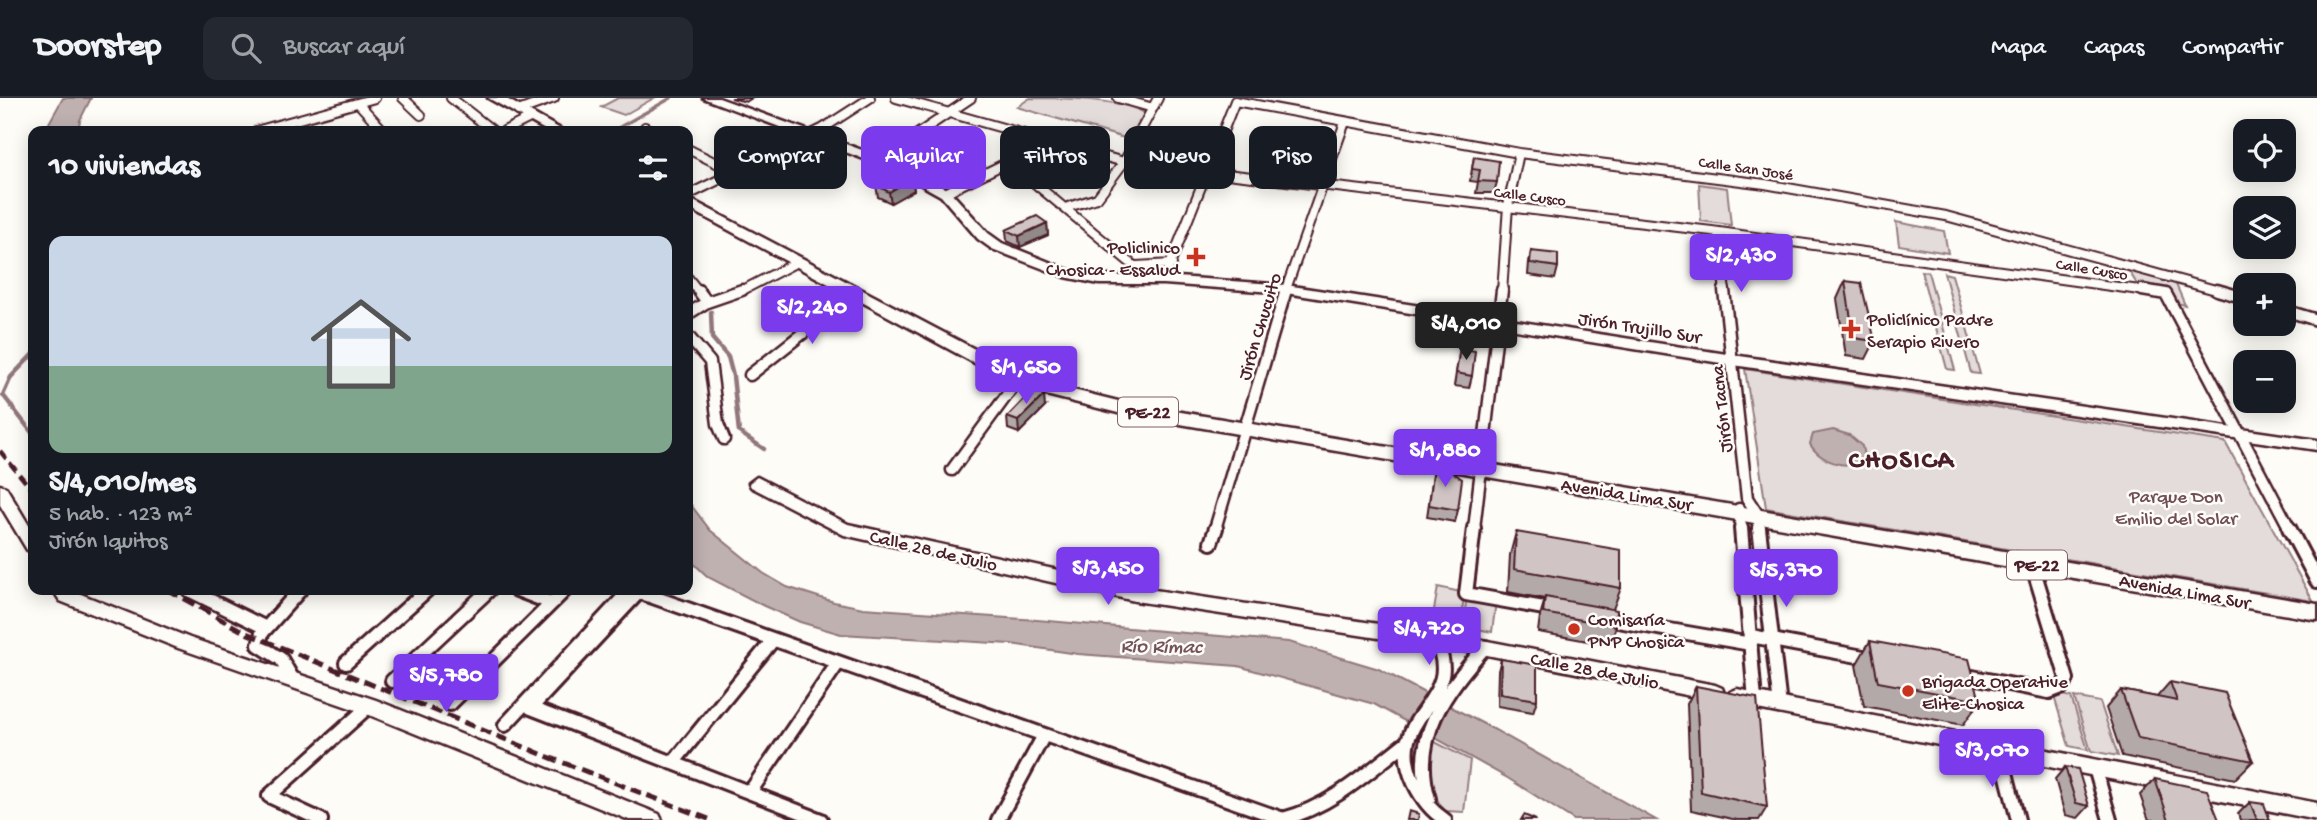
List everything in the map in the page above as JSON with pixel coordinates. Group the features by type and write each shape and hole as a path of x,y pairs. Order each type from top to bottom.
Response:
{"highway":[{"path":"495,98 547,126"},
{"name":"Avenida Lima Sur","path":"693,205 797,262 1052,391 1122,408 1482,470 1748,508 2032,564 2317,612"}],"street":[{"path":"275,126 375,98"},
{"path":"403,98 421,115"},
{"path":"451,98 487,126"},
{"path":"510,126 524,114 554,98"},
{"name":"Jirón Trujillo Sur","path":"709,98 786,126"},
{"path":"827,126 870,98"},
{"name":"Calle Cusco","path":"896,98 1000,127"},
{"path":"932,126 971,98"},
{"path":"1118,98 1153,108"},
{"path":"1143,126 1158,98"},
{"path":"1225,126 1235,99"},
{"name":"Calle San José","path":"1235,99 1519,153 1765,184 1946,216 2233,295"},
{"path":"358,103 379,126"},
{"name":"Jirón Chucuito","path":"1337,147 1345,122"},
{"path":"693,152 714,162"},
{"path":"1519,153 1508,206 1500,324 1466,594 1575,613"},
{"name":"Calle Cusco","path":"1110,158 1124,162"},
{"path":"1065,208 1097,198 1124,162"},
{"path":"946,193 1000,166"},
{"path":"693,192 714,182"},
{"name":"Calle Cusco","path":"1337,186 1718,232 2045,275 2166,294 2239,433"},
{"name":"Jirón Trujillo Sur","path":"938,189 946,193 983,236 1007,251 1088,279 1158,280 1286,289 1733,360 2317,445"},
{"path":"1042,189 1136,266 1158,280 1172,264 1202,189"},
{"name":"Jirón Chucuito","path":"1211,543 1286,289 1324,189"},
{"name":"Jirón Tacna","path":"1718,232 1748,508 1755,701"},
{"path":"693,311 707,302 739,292 797,262"},
{"path":"1136,266 1172,264"},
{"path":"693,284 707,302"},
{"path":"750,375 855,292"},
{"path":"2296,314 2317,320"},
{"path":"693,342 710,362 718,424 724,439"},
{"path":"951,470 1020,377"},
{"path":"2239,433 2317,581"},
{"name":"Calle 28 de Julio","path":"757,483 844,528 1135,594 1485,647 2317,812"},
{"path":"0,491 28,538"},
{"name":"Jirón Tacna","path":"1748,508 1773,639 1780,706"},
{"path":"1944,672 2049,692 2062,687 2067,680 2032,564"},
{"path":"65,595 132,624 369,706 653,820"},
{"path":"199,595 266,628"},
{"path":"292,678 281,659 258,645 266,628 296,595"},
{"path":"346,663 421,595"},
{"path":"392,681 484,595"},
{"path":"530,595 551,603"},
{"path":"450,704 560,595"},
{"path":"505,725 625,595"},
{"path":"636,595 531,708 821,820"},
{"path":"647,595 1283,820 1320,808 1414,737 1441,697 1485,647"},
{"path":"1588,616 1751,640 1773,639 1891,662"},
{"path":"1435,639 1441,648 1446,668 1441,697"},
{"path":"673,763 773,640"},
{"path":"750,792 838,663"},
{"path":"321,820 269,796 369,706"},
{"path":"998,820 1043,737"},
{"path":"1414,737 1423,782 1442,819"},
{"path":"2000,749 2018,820"},
{"path":"2095,768 2110,820"}],"green space":[{"path":"618,98 654,98 624,115 601,107"},
{"path":"1030,98 1074,99 1119,104 1145,113 1136,126 1124,126 1124,138 1110,134 1110,126 1083,126 1017,107"},
{"path":"1699,184 1727,188 1731,225 1701,221"},
{"path":"1896,222 1944,231 1948,253 1899,245"},
{"path":"2127,268 2175,282 2185,305 2177,303 2165,291 2137,284"},
{"path":"1921,271 1928,272 1955,370 1947,369"},
{"path":"1944,273 1952,275 1980,374 1971,373"},
{"name":"Parque Don Emilio del Solar","path":"1745,369 2225,442 2313,601 1766,508"},
{"path":"1438,587 1465,593 1460,621 1433,616"},
{"path":"1467,595 1496,601 1492,632 1463,626"},
{"path":"2053,693 2071,697 2088,750 2069,746"},
{"path":"2074,697 2100,702 2118,756 2091,751"},
{"path":"1431,740 1470,760 1464,812 1445,811 1435,795 1428,767"}],"water":[{"path":"63,98 91,98 79,126 49,126"},
{"path":"1833,430 1849,435 1862,446 1864,457 1850,464 1835,463 1814,450 1810,444 1813,434"},
{"name":"Río Rímac","path":"693,508 710,530 763,573 787,587 834,602 863,608 1289,642 1379,669 1656,820 1574,820 1506,777 1374,704 1238,666 1078,654 1011,644 841,634 800,622 708,577 693,563"}],"building":[{"path":"1474,157 1499,161 1497,182 1478,181 1480,170 1472,169"},
{"path":"1037,216 1047,223 1019,236 1006,230"},
{"path":"1531,251 1558,254 1558,267 1530,263"},
{"path":"1845,281 1861,283 1875,341 1854,338"},
{"path":"1460,348 1475,351 1472,376 1456,373"},
{"path":"1033,390 1044,395 1018,421 1007,417"},
{"path":"1434,467 1448,469 1462,479 1458,510 1429,505"},
{"path":"1516,532 1621,550 1621,588 1514,569"},
{"path":"1545,597 1617,610 1616,626 1543,613"},
{"path":"1870,641 1969,659 1980,701 1878,682"},
{"path":"1501,659 1537,665 1537,700 1500,694"},
{"path":"2170,682 2225,693 2253,761 2138,738 2121,690 2177,701"},
{"path":"1696,686 1757,698 1767,807 1701,792"},
{"path":"2065,767 2078,769 2089,806 2076,803"},
{"path":"2155,779 2207,790 2219,820 2169,820"},
{"path":"2250,802 2264,804 2270,820 2257,820"},
{"path":"1409,811 1419,814 1418,820 1407,820"},
{"path":"1524,815 1536,820 1521,820"}],"waterway":[{"path":"622,126 671,98"},
{"path":"711,312 712,338 728,357 733,376 739,432 764,449"},
{"path":"28,359 11,377 3,395 28,428"}],"railway":[{"path":"0,451 28,485"},
{"path":"177,595 246,633 546,756 711,820"}],"place":[{"name":"Policlinico Chosica - Essalud","path":"1196,257"},
{"name":"Policlínico Padre Serapio Rivero","path":"1851,329"},
{"name":"Comisaría PNP Chosica","path":"1574,629"},
{"name":"Brigada Operative Elite-Chosica","path":"1908,691"}],"district":[{"name":"CHOSICA","path":"1902,458"}]}
